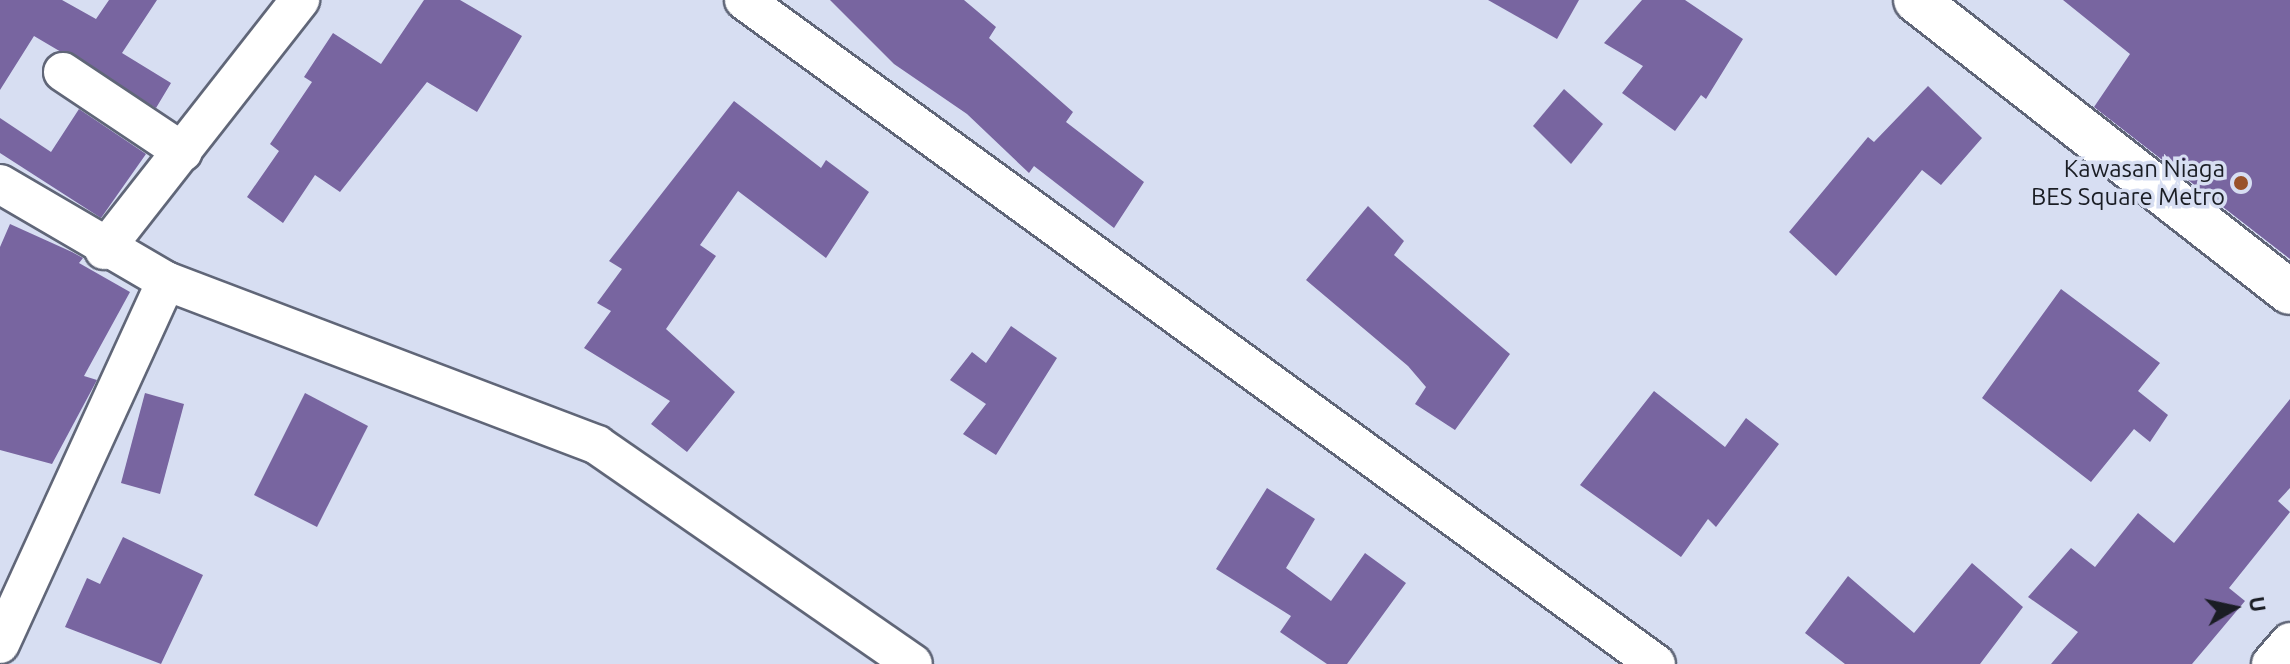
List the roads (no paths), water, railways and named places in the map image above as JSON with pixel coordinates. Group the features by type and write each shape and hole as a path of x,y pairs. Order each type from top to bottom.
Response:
{"highway":[{"path":"1916,0 2290,292"}],"street":[{"path":"104,250 300,0"},
{"path":"744,0 1656,664"},
{"path":"63,72 183,152"},
{"path":"0,184 104,250 166,281 597,445 913,664"},
{"path":"0,644 166,281"},
{"path":"2271,664 2290,642"}],"place":[{"name":"Kawasan Niaga BES Square Metro","path":"2241,183"}]}
